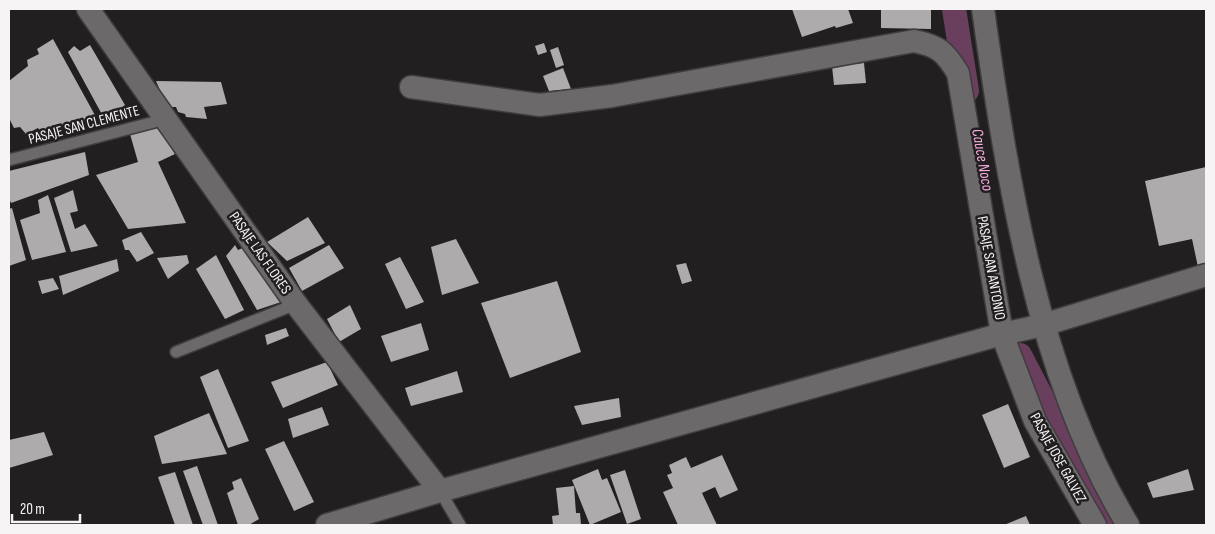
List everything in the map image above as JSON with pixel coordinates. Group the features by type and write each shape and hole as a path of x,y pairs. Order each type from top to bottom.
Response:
{"street":[{"name":"PASAJE LAS FLORES","path":"88,9 296,304 440,491"},
{"path":"983,9 1001,132 1043,325 1076,416 1113,500 1128,525"},
{"name":"PASAJE SAN ANTONIO","path":"411,87 540,105 612,96 914,41 934,45 948,56 958,73 1002,334"},
{"path":"328,525 440,491 1002,334 1043,325 1206,274"},
{"name":"PASAJE JOSE GALVEZ","path":"1002,334 1036,421 1096,525"}],"lane":[{"name":"PASAJE SAN CLEMENTE","path":"9,160 166,120"},
{"path":"176,352 296,304"},
{"path":"440,491 460,525"}],"building":[{"path":"792,9 848,9 853,23 836,28 835,26 802,37"},
{"path":"881,9 931,9 931,29 881,28"},
{"path":"53,39 96,117 45,136 38,128 26,134 20,127 14,128 9,118 9,81 28,66 27,60 39,54 37,49"},
{"path":"544,43 547,52 538,55 535,46"},
{"path":"90,45 125,105 105,120 68,52 74,46 80,51"},
{"path":"558,47 564,65 556,68 550,50"},
{"path":"864,63 866,83 834,85 832,66"},
{"path":"563,68 571,89 549,91 543,76"},
{"path":"156,81 221,82 227,104 204,107 207,119 186,117 185,114 178,112 176,107 167,107"},
{"path":"159,126 175,154 158,162 186,223 128,229 96,175 138,162 130,134"},
{"path":"85,152 89,175 11,203 9,198 9,171"},
{"path":"1206,167 1206,265 1198,267 1192,239 1159,246 1145,181"},
{"path":"73,190 78,211 70,213 75,229 85,224 98,246 71,252 54,198"},
{"path":"48,195 66,252 32,260 20,220 40,213 38,200"},
{"path":"12,208 26,260 9,266 9,209"},
{"path":"308,217 325,243 287,261 267,242"},
{"path":"141,232 154,253 137,262 129,250 125,250 122,240"},
{"path":"456,239 479,283 442,295 431,247"},
{"path":"235,245 238,250 249,245 287,300 257,310 226,256"},
{"path":"329,245 344,268 302,291 289,268"},
{"path":"187,255 189,263 168,279 157,258"},
{"path":"216,255 244,310 225,319 196,269"},
{"path":"400,257 424,302 406,309 385,264"},
{"path":"117,259 119,271 63,295 59,276"},
{"path":"686,263 692,281 682,284 676,265"},
{"path":"53,278 59,289 42,294 38,281"},
{"path":"557,281 581,352 510,378 481,303"},
{"path":"350,305 361,329 339,342 327,319"},
{"path":"421,323 429,350 391,362 381,336"},
{"path":"286,328 289,336 267,345 265,335"},
{"path":"327,362 338,385 283,408 271,382"},
{"path":"218,369 249,441 228,448 200,377"},
{"path":"457,371 463,392 411,406 405,388"},
{"path":"619,398 621,417 582,425 574,406"},
{"path":"1008,404 1030,457 1004,468 982,415"},
{"path":"322,407 329,425 293,438 288,419"},
{"path":"209,413 227,454 162,464 154,436"},
{"path":"44,432 53,455 9,468 9,440"},
{"path":"284,441 314,502 294,511 265,449"},
{"path":"722,455 738,490 720,498 715,487 702,493 717,525 678,525 663,492 673,488 667,475 672,473 669,465 686,457 691,468"},
{"path":"197,466 218,525 203,525 183,471"},
{"path":"598,469 602,480 607,478 621,512 590,525 572,480"},
{"path":"1188,469 1194,490 1153,498 1147,483"},
{"path":"625,470 641,519 627,524 610,475"},
{"path":"175,472 193,525 175,525 158,477"},
{"path":"241,478 259,519 249,525 238,525 227,493 234,489 232,482"},
{"path":"574,486 576,513 580,513 581,525 553,525 552,516 559,515 556,488"},
{"path":"1026,516 1030,525 1004,525"}],"waterway":[{"name":"Cauce Noco","path":"954,9 967,91"},
{"name":"Cauce Noco","path":"1020,355 1078,466 1114,525"}]}
